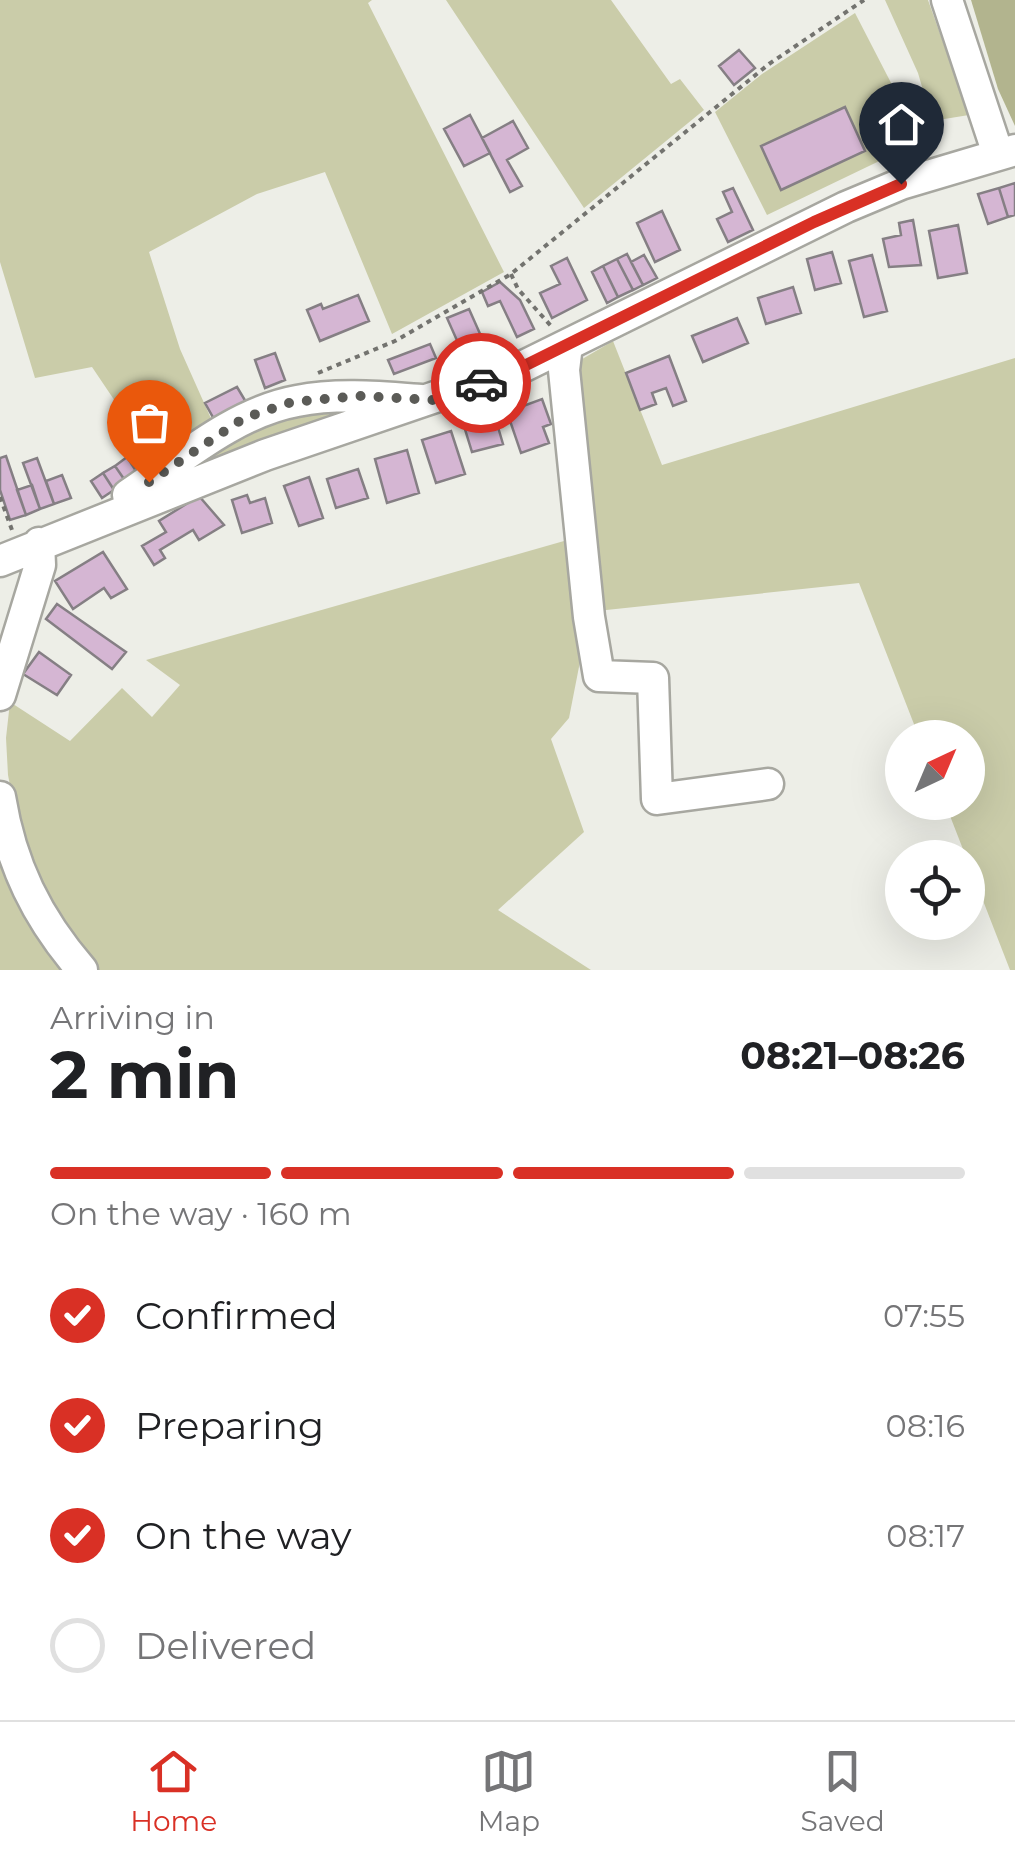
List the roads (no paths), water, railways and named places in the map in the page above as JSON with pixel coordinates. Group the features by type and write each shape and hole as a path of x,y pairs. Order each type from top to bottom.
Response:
{"street":[{"path":"20,552 265,455 434,400 567,345 846,207 901,184 1006,152 947,0"},
{"path":"567,345 564,370 589,617 600,676 654,678 657,799 768,784"},
{"path":"92,522 244,418 292,402 359,396 434,400"},
{"path":"0,696 40,565 20,552"},
{"path":"0,797 12,856 24,886 44,922 82,970"}]}
